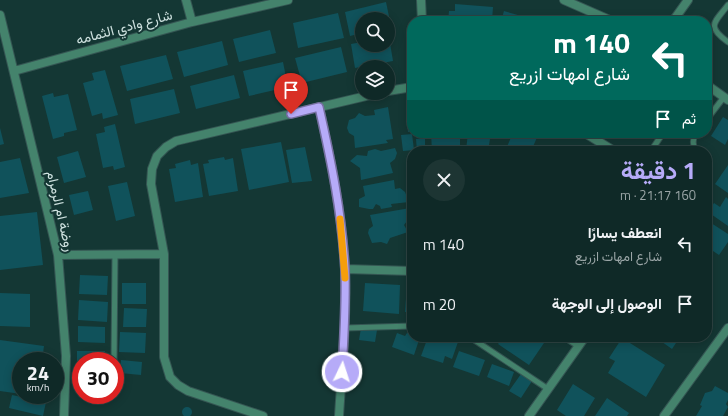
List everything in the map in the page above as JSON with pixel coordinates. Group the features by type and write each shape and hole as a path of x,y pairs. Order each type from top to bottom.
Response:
{"street":[{"path":"186,0 192,22"},
{"name":"شارع وادي الثمامه","path":"14,71 192,22 288,0"},
{"path":"422,0 422,16"},
{"path":"564,0 601,16"},
{"path":"677,16 688,0"},
{"name":"روضة ام الرمرام","path":"0,15 58,255 66,356 64,416"},
{"path":"395,90 407,88"},
{"path":"712,88 726,98"},
{"path":"263,416 188,390 178,385 170,377 164,357 164,254 151,184 152,170 157,156 166,147 176,141 355,99"},
{"path":"319,107 336,192 345,269 345,328 339,416"},
{"path":"593,138 606,146"},
{"path":"58,255 164,254"},
{"path":"345,269 407,271"},
{"path":"664,416 728,328"},
{"path":"574,342 579,345"},
{"path":"529,416 581,342"}],"lane":[{"path":"728,5 717,20 714,28 716,34 728,42"},
{"path":"712,113 726,98"},
{"path":"114,352 115,254"},
{"path":"345,328 407,326"},
{"path":"478,342 548,389"}],"building":[{"path":"386,2 388,12 355,12 355,35 350,36 345,12"},
{"path":"455,4 493,7 492,16 448,16 449,11 455,11"},
{"path":"504,11 522,16 502,16"},
{"path":"338,13 344,38 298,48 293,23"},
{"path":"270,30 276,53 239,62 233,39"},
{"path":"222,41 228,65 184,77 177,52"},
{"path":"355,43 355,52 392,52 393,60 355,60 355,68 351,44"},
{"path":"341,47 347,72 302,83 295,58"},
{"path":"166,55 173,79 127,91 120,66"},
{"path":"283,62 288,87 249,96 243,71"},
{"path":"105,70 118,115 103,119 102,113 92,116 83,83 94,80 92,73"},
{"path":"234,75 240,98 196,109 190,86"},
{"path":"174,89 180,113 135,124 130,99"},
{"path":"53,93 54,97 68,94 77,130 64,133 64,136 53,139 42,96"},
{"path":"388,107 393,139 386,140 388,143 355,148 354,136 349,133 347,128 349,120 355,118 359,113 365,116 375,115 374,110"},
{"path":"723,117 728,120 728,139 725,145 712,137"},
{"path":"115,124 125,167 114,170 113,166 103,168 96,134 105,132 104,127"},
{"path":"0,128 4,144 0,145"},
{"path":"407,134 407,138 412,138 414,146 407,146 407,151 403,151 401,135"},
{"path":"425,138 425,146 417,146 416,139"},
{"path":"431,138 460,138 460,146 432,146"},
{"path":"467,138 490,138 489,146 466,146"},
{"path":"511,138 537,138 533,146 507,146"},
{"path":"281,142 289,182 249,190 241,149"},
{"path":"305,147 312,181 292,183 286,150"},
{"path":"395,148 397,153 395,159 390,163 393,173 361,180 360,168 350,161 357,155 367,156 368,151 375,149 381,151"},
{"path":"78,151 86,177 64,183 57,157"},
{"path":"224,157 225,160 233,158 238,191 209,196 203,164 209,163 208,160"},
{"path":"20,158 29,193 0,198 0,162"},
{"path":"190,160 191,165 198,163 203,197 175,202 169,169 176,168 175,164"},
{"path":"728,165 728,193 715,184"},
{"path":"394,180 395,189 400,188 405,192 407,202 391,204 392,207 381,209 380,206 376,204 373,209 359,207 359,199 365,196 363,186"},
{"path":"127,182 135,216 116,221 108,186"},
{"path":"88,191 93,210 74,215 69,195"},
{"path":"726,197 728,199 728,226 712,215 712,206 714,203 720,207"},
{"path":"407,209 407,221 404,225 407,232 390,238 387,244 381,242 372,243 368,233 369,229 373,226 370,215"},
{"path":"37,212 43,265 0,270 0,216"},
{"path":"712,224 728,234 728,242 719,255 712,250"},
{"path":"80,275 108,276 107,295 79,294"},
{"path":"122,283 146,283 146,304 122,304"},
{"path":"365,283 400,285 399,314 363,311"},
{"path":"407,284 407,312 405,312"},
{"path":"0,293 30,294 30,327 0,326"},
{"path":"79,300 108,302 107,322 78,320"},
{"path":"124,308 147,309 146,327 123,327"},
{"path":"78,326 105,327 105,343 78,342"},
{"path":"361,328 377,330 375,342 359,340"},
{"path":"120,332 146,333 145,353 119,352"},
{"path":"397,333 405,336 407,333 407,342 418,342 414,355 392,347"},
{"path":"0,340 44,346 43,352 12,352 12,393 0,391"},
{"path":"426,342 458,342 452,359 445,356 443,363 421,356"},
{"path":"499,342 544,343 529,365 498,344"},
{"path":"619,342 628,342 665,365 646,397 608,373 615,361 609,358"},
{"path":"662,342 677,342 672,349"},
{"path":"77,351 105,351 105,352"},
{"path":"459,351 485,360 479,376 453,367"},
{"path":"124,360 142,362 141,375 124,373"},
{"path":"492,364 514,372 509,386 487,377"},
{"path":"521,374 532,381 521,398 509,391"},
{"path":"573,384 595,398 584,416 566,416 557,410"},
{"path":"715,386 728,393 728,400 726,404 728,407 723,416 696,416 702,406 700,405 705,393 712,391"},
{"path":"12,395 12,404 46,404 43,416 9,408"},
{"path":"607,398 629,413 627,416 595,416"},
{"path":"185,407 189,407 191,408 191,416 185,417 182,414 182,410"}],"slow traffic":[{"path":"340,219 345,278"}],"route":[{"path":"291,114 319,107 329,155 338,203 345,269 345,328 342,372"}]}
